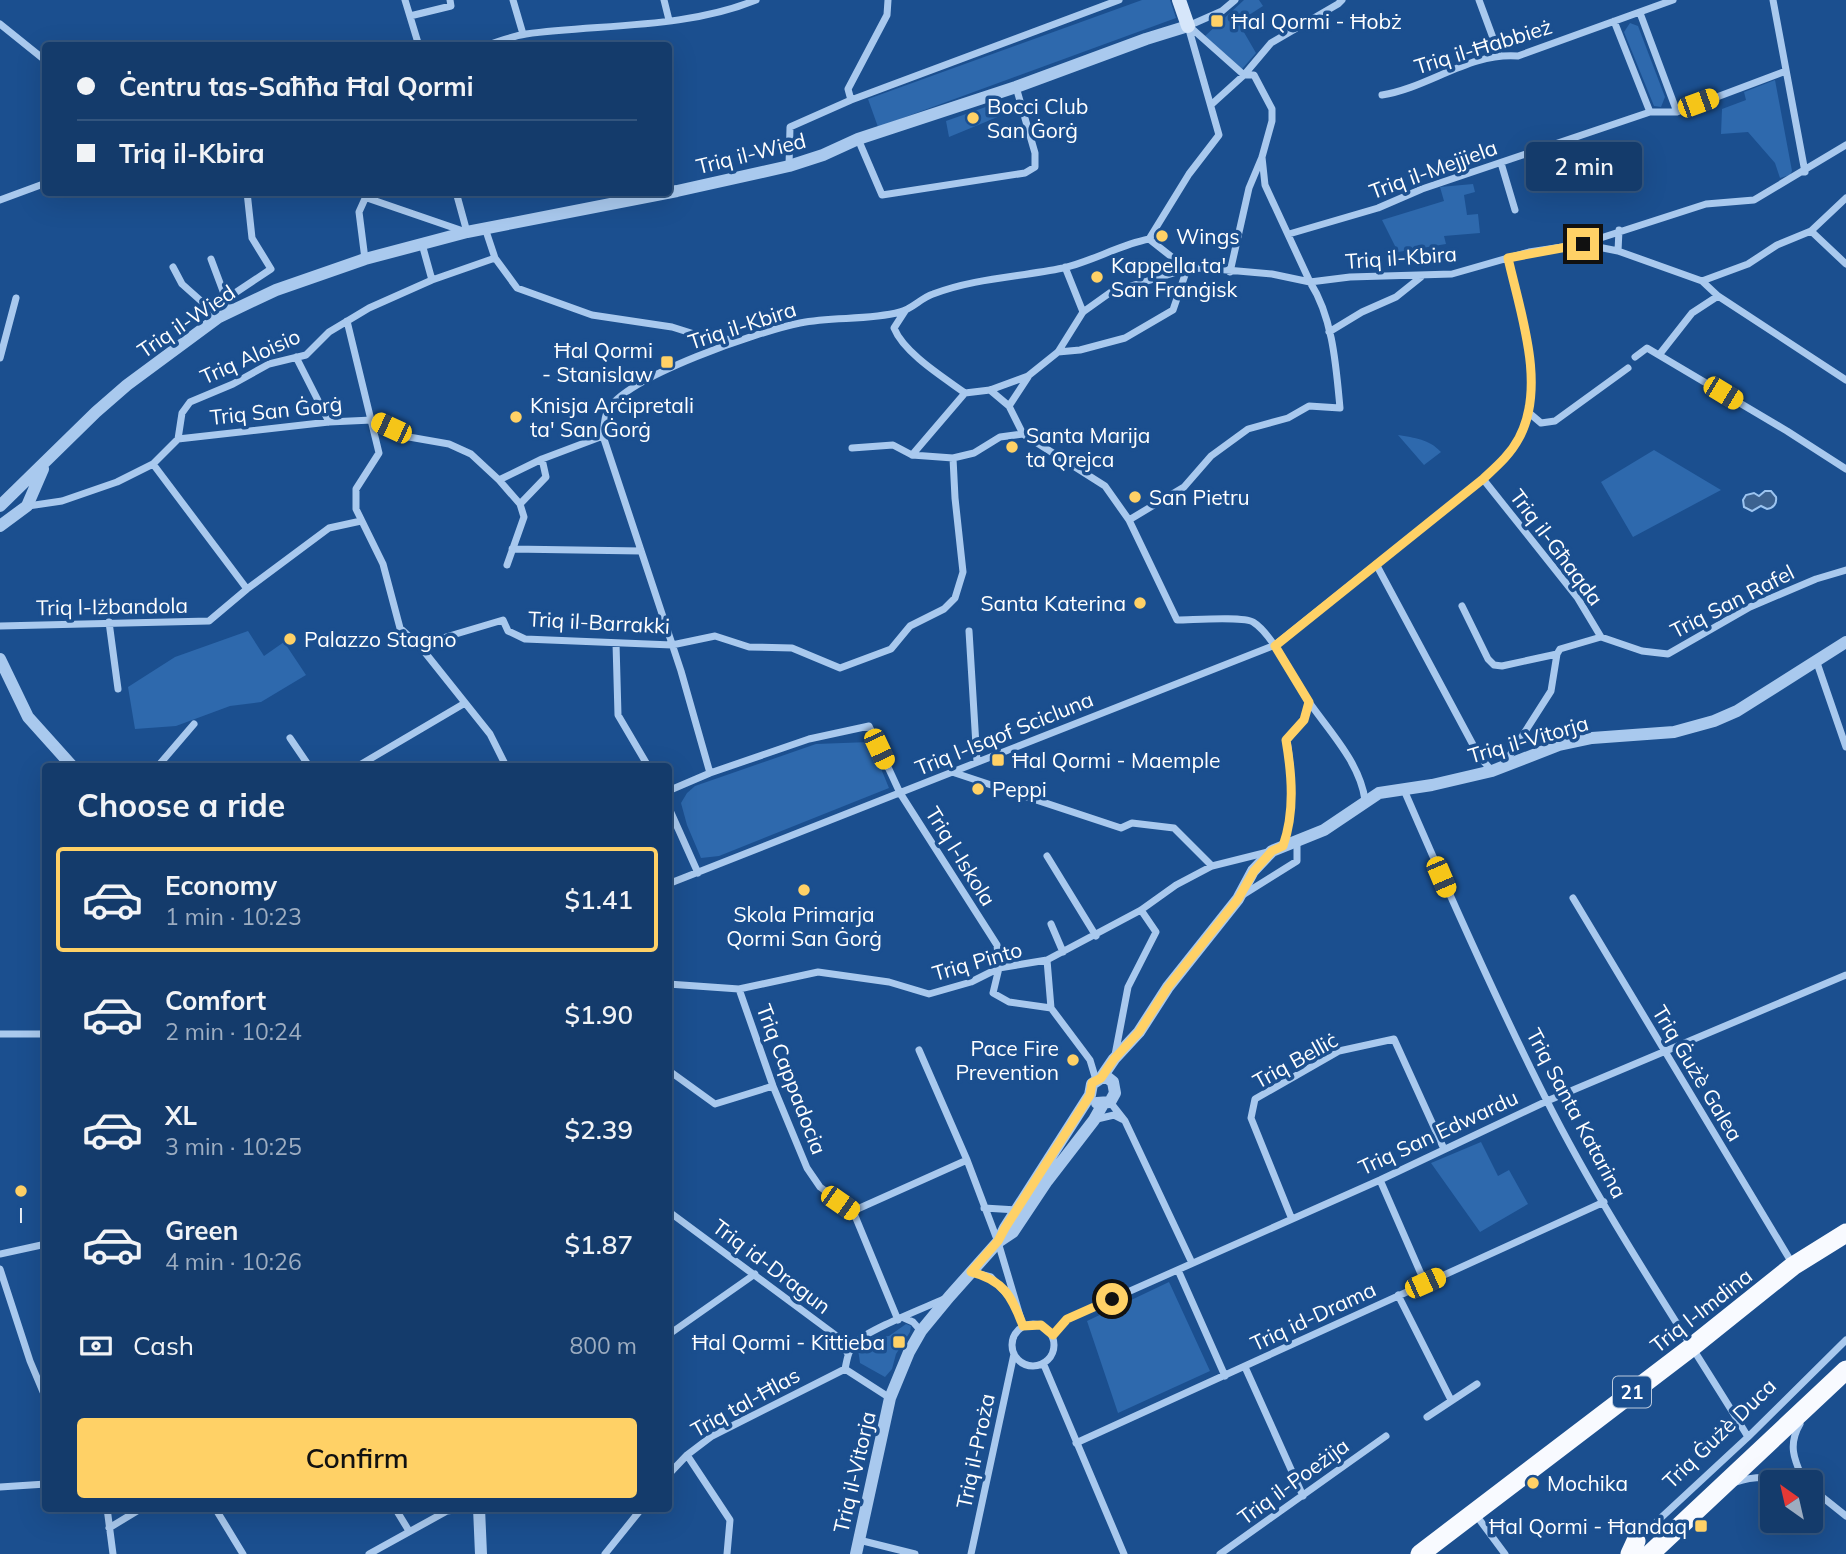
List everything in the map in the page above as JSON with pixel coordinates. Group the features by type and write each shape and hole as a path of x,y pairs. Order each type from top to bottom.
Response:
{"highway":[{"name":"Triq l-Imdina","path":"1420,1554 1693,1346 1793,1266 1846,1233"},
{"name":"Triq Ġużè Duca","path":"1639,1550 1722,1488 1846,1370"}],"main road":[{"path":"1179,0 1188,26"}],"street":[{"path":"405,0 418,42"},
{"path":"410,16 451,6 450,0"},
{"path":"513,0 523,34"},
{"path":"664,0 669,20"},
{"path":"497,42 523,34 669,20 734,9 756,0"},
{"path":"851,100 848,89 887,15 888,0"},
{"path":"789,166 790,127 851,100 1119,0"},
{"name":"Triq il-Wied","path":"672,192 789,166 823,155 858,139 1188,26 1223,12 1235,0"},
{"path":"1212,104 1244,75 1271,43 1338,5 1342,0"},
{"path":"1479,0 1499,54"},
{"name":"Triq il-Ħabbież","path":"1382,94 1401,92 1415,84 1499,54 1518,56 1674,0"},
{"path":"1773,0 1805,172"},
{"path":"1640,13 1676,112"},
{"path":"1614,21 1650,112"},
{"path":"0,24 42,58"},
{"path":"1188,26 1244,75 1254,75 1272,108 1272,121 1262,157 1249,188 1230,272"},
{"path":"1058,352 1080,350 1125,338 1173,310 1187,269 1149,239 1189,174 1219,135 1188,26"},
{"name":"Triq il-Mejjiela","path":"1289,234 1378,208 1422,189 1650,112 1676,112 1786,71"},
{"path":"858,139 882,195 1026,173 1035,167 1035,153 1016,87"},
{"name":"Triq il-Kbira","path":"1083,312 1111,292 1187,269 1272,274 1310,282 1350,277 1452,274 1508,258 1583,244 1619,230 1706,204 1754,200 1805,172 1846,145"},
{"path":"1129,520 1184,487 1211,456 1248,429 1288,418 1309,406 1340,408 1329,332 1319,296 1265,185 1262,157"},
{"path":"1501,163 1515,209"},
{"path":"0,200 42,185"},
{"path":"211,259 229,304 271,269 252,238 247,196"},
{"path":"365,259 359,212 367,196"},
{"path":"371,196 467,232"},
{"path":"457,196 467,232"},
{"name":"Triq il-Wied","path":"0,506 96,412 127,385 219,317 229,304 365,259 467,232 651,196"},
{"path":"1702,281 1748,264 1777,245 1811,231 1846,198"},
{"path":"485,228 495,258 517,288 592,315 672,327 706,338 744,340"},
{"path":"1618,251 1619,230"},
{"path":"1811,231 1846,264"},
{"name":"Triq il-Kbira","path":"603,436 606,411 616,400 636,386 682,362 799,323 821,319 879,317 905,311 931,295 985,279 1065,267 1149,239"},
{"path":"422,244 432,280"},
{"path":"1583,244 1618,251 1702,281 1718,296 1846,380"},
{"name":"Triq Aloisio","path":"178,439 181,414 190,402 233,384 269,364 306,355 329,332 369,307 432,280 495,258"},
{"name":"Triq l-Isqof Scicluna","path":"672,883 1275,646 1483,479 1506,458 1519,438 1528,412 1532,387 1528,342 1508,258"},
{"path":"173,267 182,284 219,317"},
{"path":"912,455 965,393 990,390 1028,376 1058,352 1083,312 1065,267"},
{"path":"1329,332 1362,312 1396,297 1422,276"},
{"path":"1659,355 1692,313 1718,296"},
{"path":"0,358 16,298"},
{"path":"905,311 894,327 898,337 926,364 965,393"},
{"path":"347,321 379,453 356,489 356,509 383,564 400,628 419,645 490,734 504,763"},
{"path":"1635,357 1647,348 1846,469"},
{"path":"296,357 329,422"},
{"path":"1528,412 1541,423 1555,421 1629,368"},
{"path":"1009,407 1028,376"},
{"path":"990,390 1009,407 1023,435 1105,486 1129,520 1177,620 1253,622 1275,646 1309,702 1343,749 1363,787 1365,800"},
{"name":"Triq San Ġorġ","path":"178,439 329,422 372,420 409,437 449,444 471,454 520,504"},
{"path":"852,448 893,444 912,455 953,458 974,453 1000,437 1023,435"},
{"path":"499,480 542,459 603,436 672,645 710,774 672,789"},
{"path":"0,526 27,506 62,501 117,482 153,464 178,439"},
{"name":"Triq il-Barrakki","path":"419,645 503,620 508,631 525,639 672,645 715,636 749,647 792,648 840,667 891,649 910,626 944,609 955,598 963,572 953,458"},
{"path":"507,565 524,517 520,504 546,477 542,459"},
{"path":"27,506 45,462"},
{"path":"153,464 247,589"},
{"name":"Triq il-Għaqda","path":"1483,479 1577,597 1601,638"},
{"name":"Triq l-Iżbandola","path":"0,626 209,621 329,528 361,521"},
{"path":"512,549 641,551"},
{"path":"1376,564 1479,756 1497,769 1551,691 1557,654"},
{"name":"Triq San Rafel","path":"1601,638 1642,651 1668,654 1751,607 1816,579 1846,570"},
{"path":"1462,606 1488,659 1494,665 1502,666 1557,654 1564,647 1601,638"},
{"path":"109,622 118,689"},
{"path":"969,631 977,762"},
{"name":"Triq il-Vitorja","path":"856,1554 890,1398 921,1331 998,1241 1090,1095 1092,1083 1139,1032 1168,987 1238,899 1254,871 1277,849 1324,830 1379,793 1497,769 1559,745 1592,738 1674,732 1737,712 1846,642"},
{"path":"616,643 618,715 646,763"},
{"path":"0,659 28,718 69,763"},
{"path":"1816,660 1846,747"},
{"path":"1277,849 1289,830 1292,775 1286,740 1304,720 1309,702"},
{"path":"363,763 465,703"},
{"path":"161,763 194,724"},
{"name":"Triq l-Iskola","path":"710,774 809,739 869,726 900,793 997,945 999,968 993,993 1010,1002 1051,1008"},
{"path":"290,738 307,763"},
{"path":"954,772 1121,828 1132,823 1174,828 1212,866"},
{"name":"Triq Santa Katarina","path":"1404,790 1451,899 1547,1101 1604,1202 1748,1437"},
{"path":"672,815 698,873"},
{"name":"Triq il-Vitorja","path":"1238,899 1297,861 1297,842"},
{"name":"Triq Pinto","path":"672,984 739,989 818,972 889,982 929,994 971,982 999,968 1047,960 1096,936 1176,885 1212,866 1277,849"},
{"path":"1047,856 1096,936"},
{"name":"Triq Ġużè Galea","path":"1573,898 1793,1266"},
{"path":"1114,1059 1128,986 1156,932 1140,910"},
{"path":"1051,924 1063,953"},
{"path":"1047,960 1051,1008 1090,1060 1098,1079 1111,1080 1115,1086 1115,1093 1106,1103"},
{"name":"Triq San Edwardu","path":"1053,1335 1067,1319 1291,1217 1380,1180 1547,1101 1846,975"},
{"name":"Triq Cappadocia","path":"739,989 774,1086 813,1179 828,1194 853,1211"},
{"path":"0,1034 42,1034"},
{"name":"Triq Belliċ","path":"1291,1217 1251,1118 1255,1099 1339,1051 1394,1039 1444,1149"},
{"path":"919,1050 967,1160 998,1241 1023,1326"},
{"path":"672,1073 715,1104 774,1086"},
{"path":"1090,1095 1096,1103 1106,1103 1125,1121 1192,1263"},
{"name":"Triq il-Vitorja","path":"998,1241 1013,1232 1046,1181 1106,1103"},
{"path":"1094,1119 1114,1115 1125,1121"},
{"path":"921,1331 913,1322 901,1319 853,1211 967,1160"},
{"path":"1380,1180 1425,1283"},
{"name":"Triq id-Drama","path":"1076,1443 1604,1202"},
{"path":"985,1208 1017,1210"},
{"name":"Triq id-Dragun","path":"672,1214 838,1337 848,1354"},
{"path":"0,1254 42,1245"},
{"path":"0,1269 42,1390"},
{"path":"1178,1270 1226,1376"},
{"path":"971,1272 991,1277 1015,1303"},
{"path":"672,1332 755,1274"},
{"path":"1398,1295 1451,1400"},
{"name":"Triq il-Vitorja","path":"848,1354 855,1343 949,1297"},
{"path":"1041,1325 1053,1335 1054,1352 1044,1365 1029,1367 1022,1364 1014,1354 1013,1339 1023,1326 1041,1325"},
{"name":"Triq Ġużè Duca","path":"1620,1554 1639,1550 1846,1340"},
{"path":"845,1369 848,1354"},
{"name":"Triq il-Proża","path":"971,1554 1014,1354"},
{"path":"1044,1365 1124,1554"},
{"path":"1245,1367 1303,1496"},
{"name":"Triq il-Vitorja","path":"845,1369 890,1398"},
{"name":"Triq tal-Ħlas","path":"672,1471 712,1436 845,1369"},
{"path":"1427,1417 1477,1384"},
{"path":"1798,1470 1792,1444 1797,1429 1815,1399"},
{"name":"Triq il-Poeżija","path":"1220,1554 1386,1436"},
{"path":"687,1455 730,1520 727,1554"},
{"path":"1722,1488 1747,1478 1760,1477"},
{"path":"0,1487 42,1483"},
{"path":"1824,1498 1846,1516"},
{"path":"107,1512 113,1554"},
{"path":"109,1528 135,1512"},
{"path":"217,1512 243,1554"},
{"path":"397,1512 409,1531"},
{"path":"369,1554 445,1512"},
{"path":"479,1512 481,1554"},
{"path":"605,1554 639,1512"},
{"path":"1474,1513 1505,1554"},
{"path":"859,1540 901,1553 915,1554"}],"shaded area":[{"path":"1142,0 1170,0 1176,18 878,127 868,99"},
{"path":"1244,0 1259,0 1263,6 1238,22 1256,53 1242,69 1205,36"},
{"path":"1630,23 1638,26 1665,97 1661,107 1654,106 1624,32"},
{"path":"1775,80 1792,171 1790,175 1780,178 1775,163 1748,132 1721,134 1722,109 1746,100 1744,92"},
{"name":"Bocci Club San Ġorġ","path":"997,103 1000,116 949,137 946,121"},
{"path":"1473,184 1475,192 1464,195 1467,215 1478,214 1480,233 1444,236 1446,244 1398,252 1382,220 1444,201 1440,187"},
{"path":"1398,435 1427,442 1441,452 1424,465"},
{"path":"1654,450 1721,490 1633,537 1601,482"},
{"path":"1765,491 1771,491 1776,497 1773,506 1767,509 1761,506 1752,511 1744,507 1743,500 1746,495 1754,493 1759,496"},
{"path":"248,631 264,656 284,642 306,675 261,702 230,706 176,726 135,729 128,687 175,657"},
{"path":"870,742 889,788 719,856 701,858 681,803 695,786 816,744"},
{"path":"1481,1142 1498,1176 1509,1170 1528,1204 1480,1232 1431,1163"},
{"path":"1169,1282 1210,1371 1118,1413 1087,1321"},
{"path":"906,1324 911,1326 910,1332 896,1354 892,1369 885,1377 860,1363 858,1349 867,1338 889,1336"}],"place":[{"name":"Ħal Qormi - Ħobż","path":"1217,21"},
{"name":"Bocci Club San Ġorġ","path":"973,118"},
{"name":"Wings","path":"1162,236"},
{"name":"Kappella ta' San Franġisk","path":"1097,277"},
{"name":"Ħal Qormi - Stanislaw","path":"667,362"},
{"name":"Knisja Arċipretali ta' San Ġorġ","path":"516,417"},
{"name":"Santa Marija ta Qrejca","path":"1012,447"},
{"name":"San Pietru","path":"1135,497"},
{"name":"Santa Katerina","path":"1140,603"},
{"name":"Palazzo Stagno","path":"290,639"},
{"name":"Ħal Qormi - Maemple","path":"998,760"},
{"name":"Peppi","path":"978,789"},
{"name":"Skola Primarja Qormi San Ġorġ","path":"804,890"},
{"name":"Pace Fire Prevention","path":"1073,1060"},
{"name":"I","path":"21,1191"},
{"name":"Ħal Qormi - Kittieba","path":"899,1342"},
{"name":"Mochika","path":"1533,1483"},
{"name":"Ħal Qormi - Ħandaq","path":"1701,1526"}],"route":[{"path":"1112,1299 1067,1319 1053,1335 1041,1325 1023,1326 1015,1303 991,1277 971,1272 998,1241 1090,1095 1092,1083 1101,1078 1139,1032 1168,987 1238,899 1254,871 1272,851 1283,846 1289,830 1292,775 1286,740 1304,720 1309,702 1275,646 1506,458 1519,438 1525,422 1532,387 1528,342 1508,258 1583,244"}]}
